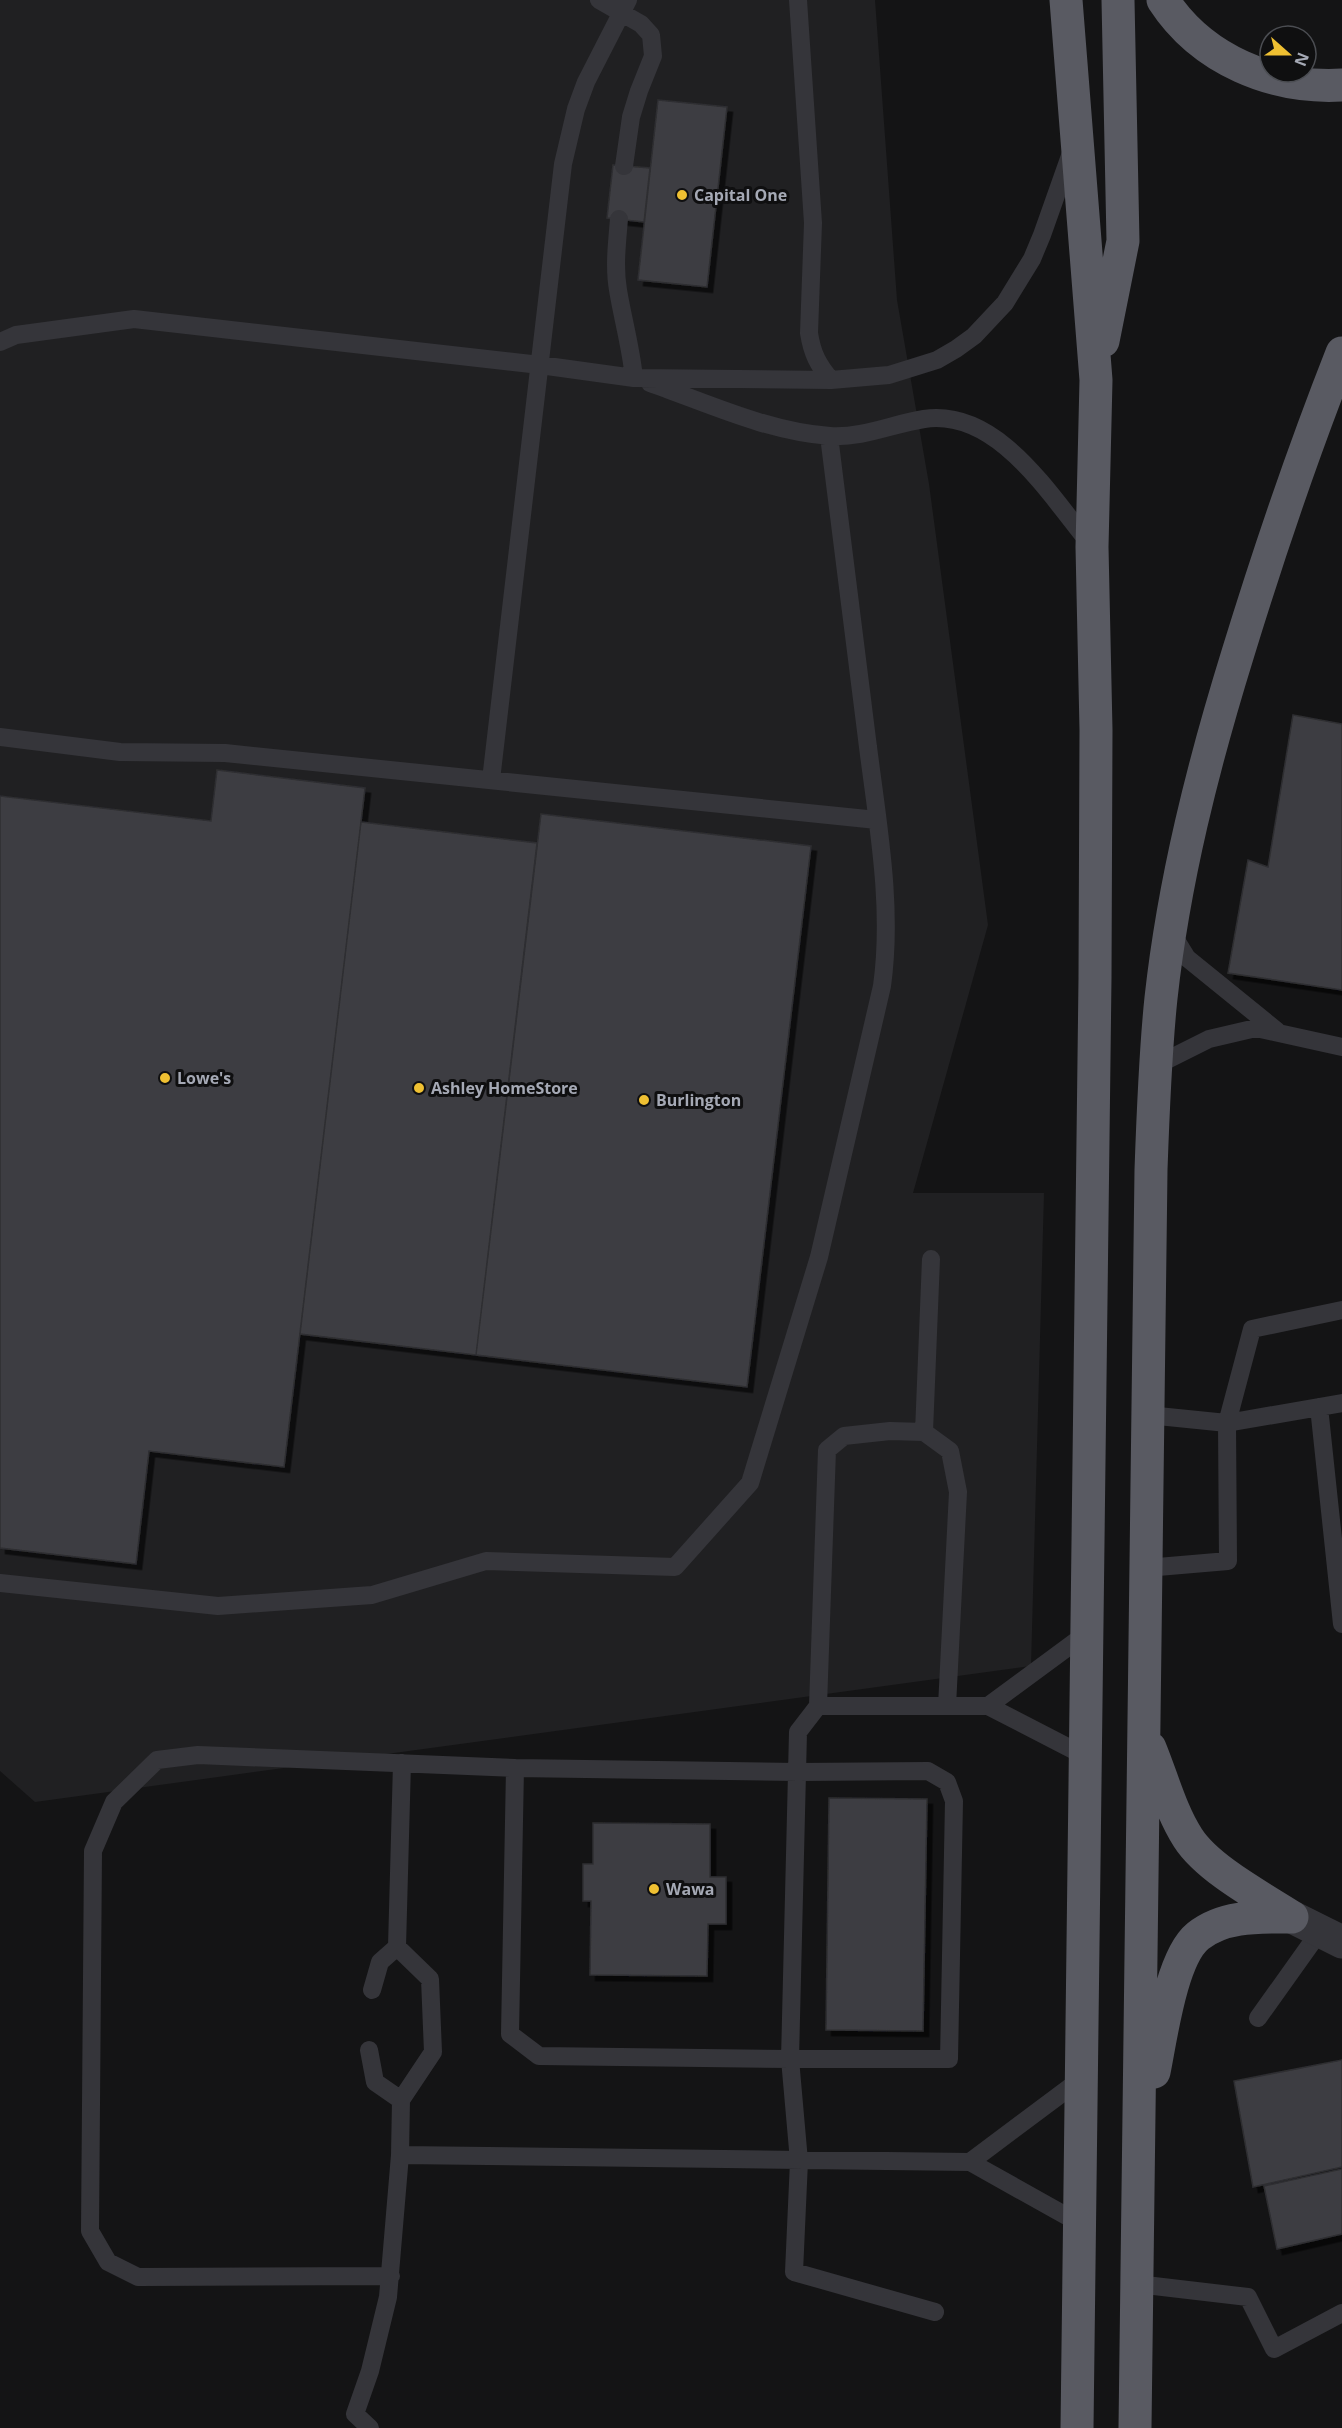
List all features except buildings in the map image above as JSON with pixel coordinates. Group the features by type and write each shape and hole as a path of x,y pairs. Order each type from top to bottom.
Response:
{"highway":[{"path":"1066,0 1096,380 1092,547 1096,721 1095,978 1077,2428"},
{"path":"1096,380 1123,241 1118,0"},
{"path":"1163,0 1188,31 1204,45 1245,69 1290,83 1313,86 1342,85"},
{"path":"1135,2428 1151,1170 1155,1066 1161,997 1193,813 1233,668 1274,537 1342,353"},
{"path":"1144,1731 1189,1841 1215,1866 1318,1930"},
{"path":"1139,2147 1171,1990 1186,1952 1196,1937 1226,1922 1262,1917 1318,1930"}],"lane":[{"path":"599,0 625,6 651,35 654,56 631,117 624,166"},
{"path":"798,0 813,223 809,314 811,350 818,364 831,380"},
{"path":"491,780 563,164 569,134 586,82 625,6"},
{"path":"0,342 16,334 134,319 540,365 634,378 831,380 889,375 937,360 956,349 990,320 1005,303 1032,259 1077,134"},
{"path":"619,219 616,260 617,288 632,351 634,378"},
{"path":"634,378 747,417 782,427 829,436 869,434 926,419 947,419 967,423 987,432 1006,446 1092,547"},
{"path":"0,1583 218,1606 372,1595 486,1561 675,1567 750,1483 819,1257 887,950 886,912 877,820 829,436"},
{"path":"0,737 120,752 225,753 877,820"},
{"path":"1171,931 1187,958 1278,1032"},
{"path":"1155,1066 1209,1039 1256,1028 1342,1047"},
{"path":"924,1432 931,1259"},
{"path":"1146,1569 1228,1561 1227,1423 1252,1329 1342,1310"},
{"path":"1149,1415 1227,1423 1342,1403"},
{"path":"1319,1407 1342,1624"},
{"path":"935,2312 794,2272 799,2161 790,2059 798,1732 818,1706 826,1450 844,1436 891,1431 924,1432 950,1451 958,1492 947,1706"},
{"path":"988,1706 1087,1633"},
{"path":"818,1706 988,1706 1085,1756"},
{"path":"391,2276 138,2277 108,2262 90,2230 93,1851 114,1802 157,1760 198,1755 515,1768 798,1772 928,1771 947,1782 954,1801 949,2059 539,2056 510,2034 515,1768"},
{"path":"372,1990 380,1962 397,1947 402,1763"},
{"path":"1258,2018 1318,1930"},
{"path":"370,2428 355,2414 370,2371 391,2276 400,2155 401,2100 433,2052 430,1979 397,1947"},
{"path":"369,2050 375,2082 401,2100"},
{"path":"970,2162 1081,2079"},
{"path":"400,2155 970,2162 1079,2223"},
{"path":"1137,2284 1248,2296 1274,2349 1342,2313"}],"shaded area":[{"path":"0,0 875,0 897,300 929,484 988,925 913,1193 1044,1193 1031,1666 35,1802 0,1771"}],"place":[{"name":"Capital One","path":"682,195"},
{"name":"Lowe's","path":"165,1078"},
{"name":"Ashley HomeStore","path":"419,1088"},
{"name":"Burlington","path":"644,1100"},
{"name":"Wawa","path":"654,1889"}]}
